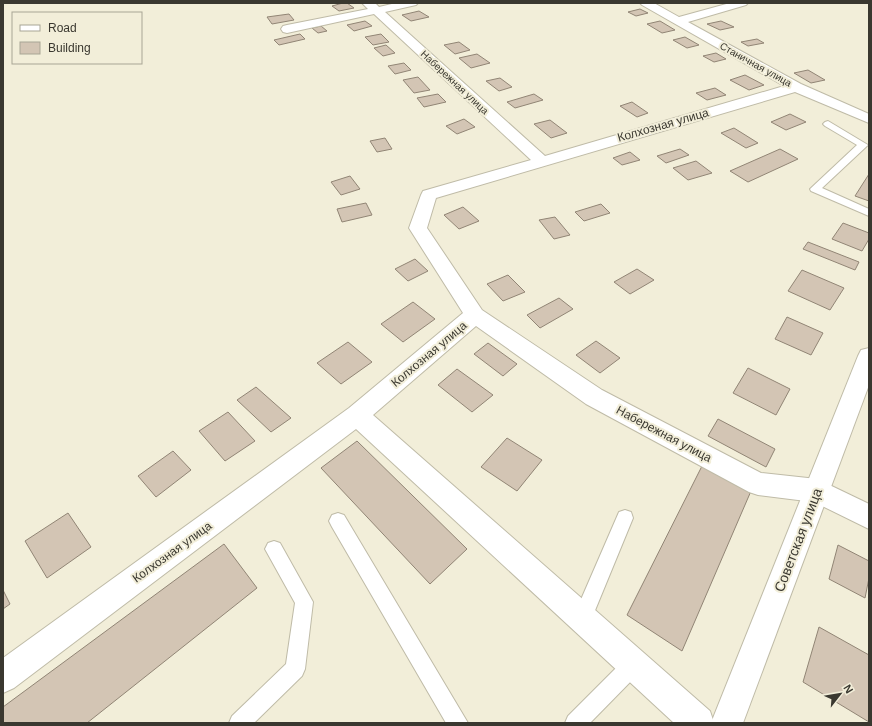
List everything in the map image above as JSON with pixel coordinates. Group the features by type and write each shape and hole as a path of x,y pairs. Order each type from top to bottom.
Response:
{"street":[{"path":"287,29 373,7 412,3"},
{"name":"Станичная улица","path":"646,3 796,87 869,119"},
{"path":"678,21 742,3"},
{"name":"Набережная улица","path":"373,7 541,161"},
{"name":"Колхозная улица","path":"3,676 357,415 475,315 418,228 429,195 796,87"},
{"name":"Набережная улица","path":"475,315 594,397 758,484 817,491 869,517"},
{"name":"Советская улица","path":"727,723 869,356"},
{"path":"357,415 698,723"}],"lane":[{"path":"828,124 863,145 815,189 869,213"},
{"path":"582,618 624,518"},
{"path":"338,521 458,723"},
{"path":"239,723 295,669 304,602 274,549"},
{"path":"575,723 634,664"}],"building":[{"path":"347,3 354,8 339,11 332,6"},
{"path":"640,9 648,13 636,16 628,12"},
{"path":"419,11 429,17 411,21 402,15"},
{"path":"289,14 294,20 272,24 267,17"},
{"path":"365,21 372,26 354,31 347,25"},
{"path":"660,21 675,30 662,33 647,24"},
{"path":"721,21 734,27 720,30 707,24"},
{"path":"321,26 327,31 318,33 312,28"},
{"path":"300,34 305,39 279,45 274,40"},
{"path":"381,34 389,42 373,45 365,37"},
{"path":"685,37 699,45 687,48 673,40"},
{"path":"757,39 764,43 748,46 741,42"},
{"path":"459,42 470,50 455,54 444,45"},
{"path":"386,45 395,53 383,56 374,48"},
{"path":"716,53 726,59 714,62 703,56"},
{"path":"477,54 490,63 471,68 459,58"},
{"path":"404,63 411,70 395,74 388,66"},
{"path":"808,70 825,80 811,83 794,73"},
{"path":"745,75 764,85 749,90 730,80"},
{"path":"418,77 430,90 414,93 403,80"},
{"path":"500,78 512,87 499,91 486,81"},
{"path":"715,88 726,95 707,100 696,93"},
{"path":"438,94 446,102 424,107 417,98"},
{"path":"534,94 543,100 515,108 507,102"},
{"path":"632,102 648,113 637,117 620,106"},
{"path":"790,114 806,122 786,130 771,122"},
{"path":"464,119 475,127 457,134 446,126"},
{"path":"550,120 567,133 551,138 534,124"},
{"path":"734,128 758,143 746,148 721,133"},
{"path":"385,138 392,149 377,152 370,141"},
{"path":"680,149 689,155 666,163 657,156"},
{"path":"780,149 798,159 748,182 730,171"},
{"path":"630,152 640,160 622,165 613,158"},
{"path":"696,161 712,173 688,180 673,168"},
{"path":"869,174 869,201 855,196"},
{"path":"350,176 360,189 341,195 331,182"},
{"path":"366,203 372,215 342,222 337,209"},
{"path":"601,204 610,213 584,221 575,212"},
{"path":"463,207 479,221 459,229 444,215"},
{"path":"555,217 570,235 554,239 539,220"},
{"path":"843,223 869,233 869,239 862,251 832,239"},
{"path":"808,242 859,262 855,270 803,249"},
{"path":"415,259 428,271 408,281 395,269"},
{"path":"637,269 654,280 630,294 614,282"},
{"path":"802,270 844,288 830,310 788,291"},
{"path":"508,275 525,292 503,301 487,284"},
{"path":"559,298 573,309 540,328 527,315"},
{"path":"413,302 435,319 403,342 381,324"},
{"path":"787,317 823,333 811,355 775,339"},
{"path":"596,341 620,358 600,373 576,355"},
{"path":"348,342 372,362 341,384 317,363"},
{"path":"488,343 517,364 503,376 474,354"},
{"path":"748,368 790,389 776,415 733,393"},
{"path":"457,369 493,395 472,412 438,385"},
{"path":"256,387 291,418 271,432 237,400"},
{"path":"228,412 255,441 225,461 199,431"},
{"path":"718,419 775,449 766,467 708,436"},
{"path":"507,438 542,460 517,491 481,467"},
{"path":"357,441 467,549 430,584 321,468"},
{"path":"173,451 191,470 156,497 138,476"},
{"path":"702,466 751,491 682,651 627,615"},
{"path":"68,513 91,547 47,578 25,541"},
{"path":"224,544 257,588 87,723 3,723 3,707"},
{"path":"838,545 869,561 869,578 865,598 829,579"},
{"path":"3,590 10,604 3,609"},
{"path":"819,627 869,655 869,722 803,682"}]}
